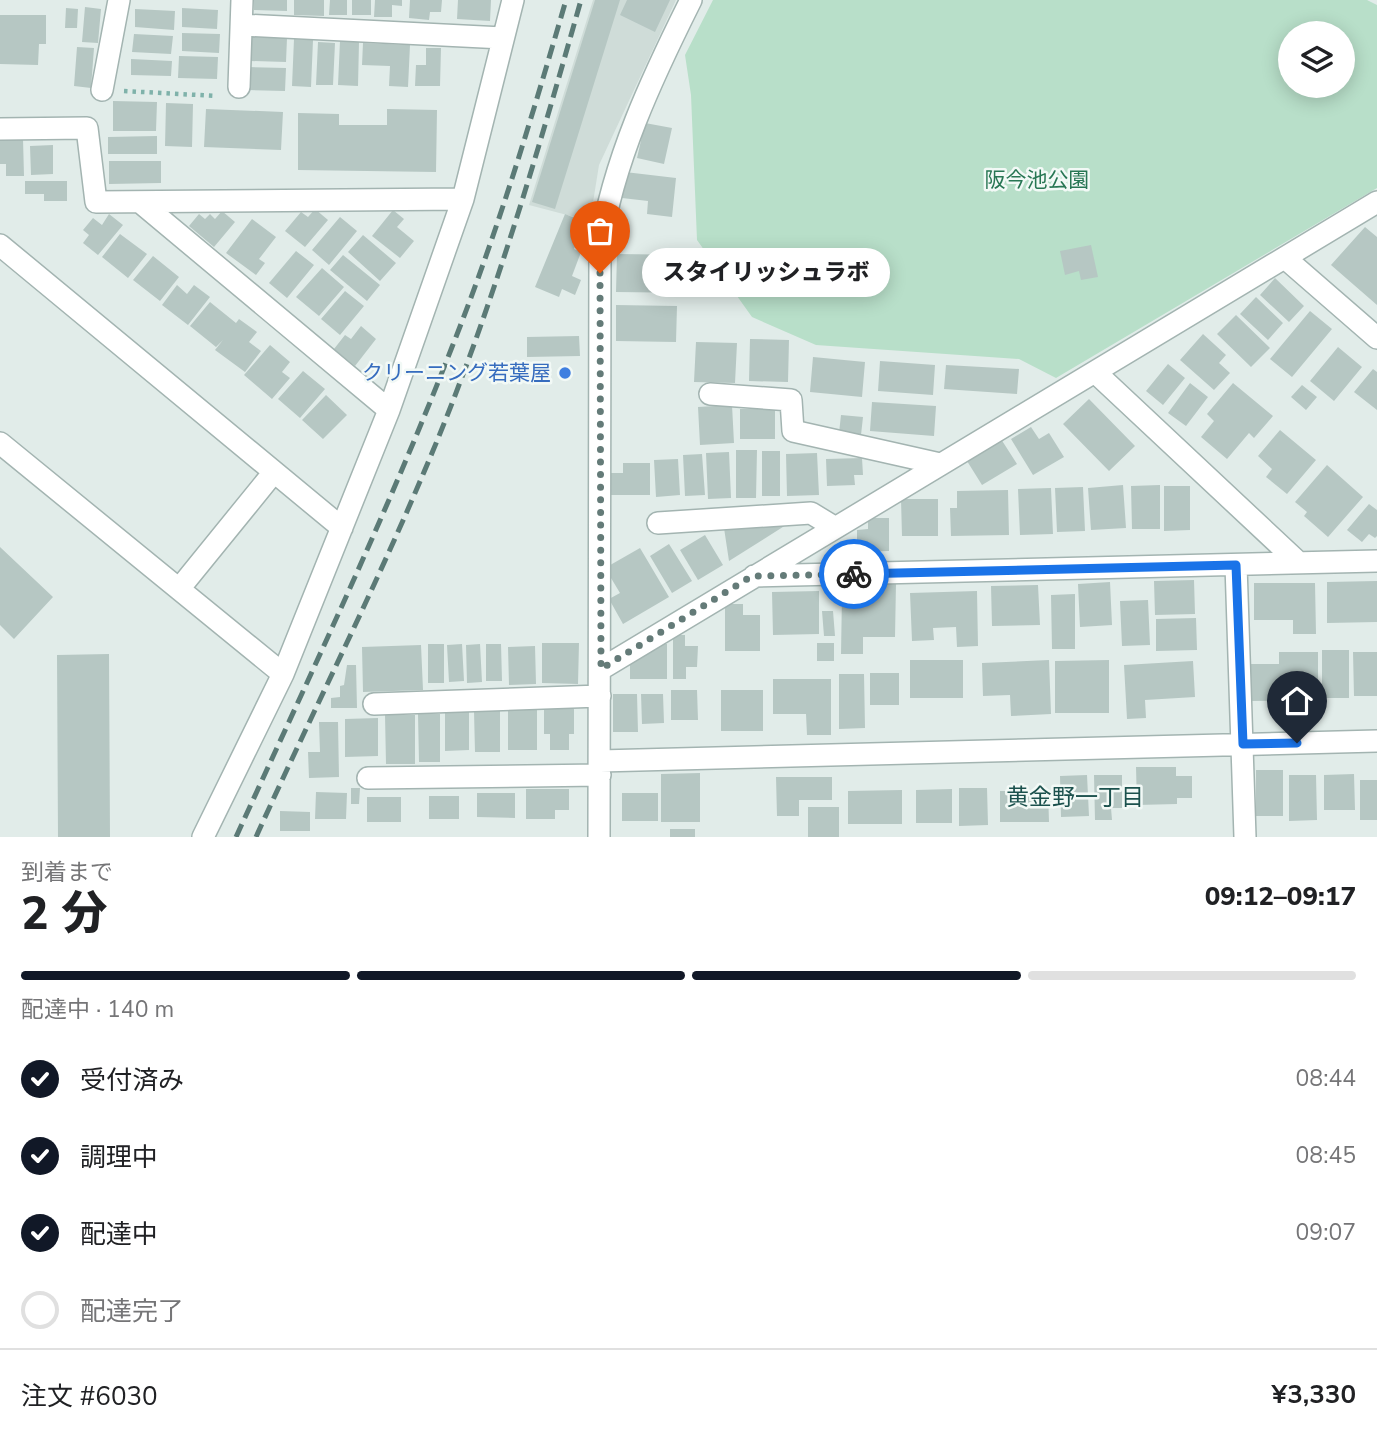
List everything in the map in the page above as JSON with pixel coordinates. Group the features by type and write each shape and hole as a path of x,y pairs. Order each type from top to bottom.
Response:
{"street":[{"path":"102,90 119,0 111,0"},
{"path":"239,87 242,0"},
{"path":"203,837 283,674 389,410 463,199 513,0"},
{"path":"599,837 600,247 605,212 615,178 642,106 691,0"},
{"path":"243,25 503,38"},
{"path":"0,129 88,128 96,202 463,199"},
{"path":"140,202 389,410"},
{"path":"601,669 1377,202"},
{"path":"0,244 342,528"},
{"path":"1285,258 1377,338"},
{"path":"1095,372 1299,563"},
{"path":"710,394 791,400 793,431 940,464"},
{"path":"0,443 283,674"},
{"path":"178,589 274,472"},
{"path":"658,523 811,513 834,527"},
{"path":"752,576 1377,561"},
{"path":"1236,565 1245,837"},
{"path":"374,704 600,696"},
{"path":"368,778 1377,741"}],"path":[{"path":"102,90 235,97 239,87"}],"shaded area":[{"path":"593,0 676,0 599,165 590,221 529,205"}],"green space":[{"name":"阪今池公園","path":"713,0 1367,0 1377,5 1377,188 1056,378 1019,359 816,345 752,317 697,240 691,95 685,55"}],"building":[{"path":"254,0 287,0 287,11 254,10"},
{"path":"294,0 324,0 324,16 294,15"},
{"path":"330,0 347,0 347,15 329,15"},
{"path":"352,0 371,0 371,15 352,15"},
{"path":"375,0 402,0 402,6 392,5 392,17 374,17"},
{"path":"410,0 442,0 441,12 430,12 429,20 409,18"},
{"path":"458,0 491,0 490,21 457,19"},
{"path":"595,0 620,0 555,209 532,202"},
{"path":"627,0 670,0 655,32 620,15"},
{"path":"85,7 101,9 98,43 82,42"},
{"path":"66,8 78,9 77,28 65,28"},
{"path":"182,8 218,10 217,29 182,27"},
{"path":"135,9 175,11 174,30 135,27"},
{"path":"0,15 46,15 46,44 39,44 38,65 0,64"},
{"path":"182,33 220,34 219,53 182,51"},
{"path":"134,34 173,36 171,54 132,52"},
{"path":"252,37 287,38 286,62 251,61"},
{"path":"294,39 313,40 311,87 292,86"},
{"path":"340,41 359,42 358,86 338,85"},
{"path":"318,42 335,43 333,85 316,85"},
{"path":"363,43 410,45 408,87 389,86 390,66 362,65"},
{"path":"77,47 94,48 91,88 74,86"},
{"path":"426,48 441,48 440,86 415,86 416,65 426,65"},
{"path":"179,56 218,57 217,79 178,78"},
{"path":"131,59 172,61 171,76 131,75"},
{"path":"248,67 286,68 285,91 248,90"},
{"path":"113,101 157,102 156,131 113,131"},
{"path":"166,103 193,104 192,147 165,146"},
{"path":"206,109 283,112 281,150 204,147"},
{"path":"387,109 437,110 436,172 298,170 298,113 339,114 339,125 387,125"},
{"path":"645,123 672,128 664,164 637,158"},
{"path":"11,135 11,140 23,139 24,176 6,176 6,164 0,164 0,136"},
{"path":"157,136 157,154 108,154 108,137"},
{"path":"53,145 53,174 31,175 30,146"},
{"path":"109,161 161,161 161,183 109,184"},
{"path":"625,172 676,178 672,217 647,214 648,201 622,198"},
{"path":"25,181 67,181 67,201 44,201 44,194 25,194"},
{"path":"315,209 328,220 305,247 285,231 301,212 308,217"},
{"path":"393,210 404,219 397,227 414,241 400,258 372,236"},
{"path":"222,211 235,222 214,247 189,226 199,214 205,219 210,214 215,219"},
{"path":"109,214 123,225 98,255 83,243 89,235 83,230 93,218 102,225"},
{"path":"565,214 585,222 574,249 581,252 572,276 581,280 575,295 562,289 559,297 535,287"},
{"path":"340,217 357,231 329,265 312,250"},
{"path":"252,219 276,237 259,259 265,263 256,275 226,253"},
{"path":"1365,227 1377,237 1377,305 1331,265"},
{"path":"120,234 147,254 128,278 102,257"},
{"path":"363,235 396,263 380,281 348,252"},
{"path":"1091,245 1098,277 1081,280 1079,271 1065,275 1060,251"},
{"path":"296,251 314,265 287,298 269,283"},
{"path":"617,254 697,255 696,293 616,292"},
{"path":"343,255 380,285 367,301 330,270"},
{"path":"153,256 179,277 160,301 133,280"},
{"path":"322,268 344,287 319,316 296,297"},
{"path":"1275,278 1304,306 1289,322 1260,295"},
{"path":"177,285 187,294 194,285 210,297 188,325 162,305"},
{"path":"345,291 364,306 340,335 321,319"},
{"path":"1256,297 1283,323 1268,340 1240,314"},
{"path":"210,302 236,323 239,319 257,332 249,342 261,351 245,372 215,350 223,340 216,347 190,326"},
{"path":"616,305 677,306 676,342 616,341"},
{"path":"1310,311 1332,329 1292,377 1270,359"},
{"path":"1236,315 1270,348 1251,367 1217,334"},
{"path":"361,326 376,339 355,366 334,349 345,335 351,339"},
{"path":"1203,334 1226,355 1219,363 1230,373 1214,390 1180,360"},
{"path":"579,336 580,356 527,357 527,337"},
{"path":"750,339 789,340 788,382 749,381"},
{"path":"696,342 737,343 735,383 694,382"},
{"path":"270,345 290,362 282,372 290,378 272,399 244,375"},
{"path":"1338,347 1362,367 1334,401 1310,381"},
{"path":"813,357 865,362 862,397 810,392"},
{"path":"880,361 935,365 933,395 878,391"},
{"path":"1168,364 1185,378 1163,405 1146,391"},
{"path":"946,365 1019,369 1017,394 944,389"},
{"path":"1373,369 1377,372 1377,410 1354,392"},
{"path":"303,371 325,389 300,418 278,399"},
{"path":"1190,383 1208,397 1186,426 1168,413"},
{"path":"1233,383 1273,416 1254,438 1249,433 1227,459 1201,437 1214,421 1207,414"},
{"path":"1302,385 1317,397 1306,410 1291,397"},
{"path":"326,395 347,415 323,439 302,420"},
{"path":"1089,399 1135,446 1109,471 1063,424"},
{"path":"872,402 936,406 934,436 870,431"},
{"path":"732,405 734,443 700,445 698,407"},
{"path":"740,409 775,409 775,439 740,439"},
{"path":"841,415 863,417 861,435 839,433"},
{"path":"1031,427 1039,439 1049,433 1064,457 1033,475 1011,439"},
{"path":"1280,430 1316,460 1287,494 1266,477 1272,469 1258,456"},
{"path":"1001,439 1017,464 982,485 967,461"},
{"path":"736,450 757,450 756,498 736,498"},
{"path":"762,451 780,451 780,496 762,496"},
{"path":"729,452 731,498 708,499 706,453"},
{"path":"817,453 819,495 787,496 786,454"},
{"path":"702,454 705,495 685,496 683,455"},
{"path":"862,458 863,475 854,475 855,485 827,486 826,459"},
{"path":"678,459 680,495 656,497 654,460"},
{"path":"623,463 650,463 650,495 610,495 611,473 623,473"},
{"path":"1327,465 1363,497 1328,537 1304,516 1307,512 1295,502"},
{"path":"1123,485 1126,528 1091,530 1088,488"},
{"path":"1160,485 1160,529 1132,529 1131,486"},
{"path":"1164,486 1190,486 1190,530 1164,531"},
{"path":"1083,487 1085,531 1057,532 1055,488"},
{"path":"1051,488 1053,534 1020,535 1018,489"},
{"path":"1008,490 1009,535 951,536 950,508 957,508 957,491"},
{"path":"901,499 938,499 938,536 902,536"},
{"path":"1369,504 1377,510 1377,536 1375,538 1369,534 1362,542 1347,530"},
{"path":"868,518 889,518 889,551 857,552 857,530 868,529"},
{"path":"785,520 786,525 729,561 724,528"},
{"path":"705,535 723,565 698,580 680,550"},
{"path":"669,544 692,581 672,593 650,556"},
{"path":"0,547 53,597 14,639 0,625"},
{"path":"640,548 669,597 623,624 609,599 620,593 605,568"},
{"path":"1194,580 1195,614 1155,615 1154,581"},
{"path":"1377,581 1377,622 1327,623 1327,582"},
{"path":"1110,582 1112,625 1080,627 1078,584"},
{"path":"869,583 896,583 895,637 863,637 863,654 841,654 842,595 869,595"},
{"path":"1254,583 1315,583 1316,634 1293,634 1293,620 1254,620"},
{"path":"1038,585 1040,625 992,626 991,586"},
{"path":"819,591 819,634 773,635 772,592"},
{"path":"977,591 978,646 957,647 956,627 933,628 934,640 912,641 910,593"},
{"path":"1075,594 1075,649 1052,649 1051,595"},
{"path":"1148,600 1150,645 1122,646 1120,601"},
{"path":"725,604 743,604 743,615 760,615 760,651 725,651"},
{"path":"822,611 833,611 835,636 824,636"},
{"path":"1196,618 1197,650 1156,651 1156,619"},
{"path":"673,635 685,635 685,646 698,646 697,667 686,667 686,679 673,679"},
{"path":"542,643 579,643 578,684 542,683"},
{"path":"817,643 834,643 834,661 817,661"},
{"path":"428,644 444,644 444,683 428,683"},
{"path":"462,644 464,681 449,682 447,645"},
{"path":"480,644 482,682 467,683 466,645"},
{"path":"486,644 501,644 502,681 486,681"},
{"path":"652,644 667,644 667,679 630,679 630,658 643,658 643,651 652,651"},
{"path":"421,645 423,690 363,692 362,647"},
{"path":"535,646 536,684 509,685 508,647"},
{"path":"1322,650 1349,650 1349,698 1322,698"},
{"path":"1279,652 1318,652 1318,700 1249,701 1249,664 1279,664"},
{"path":"1353,652 1377,652 1377,696 1354,696"},
{"path":"109,654 110,837 58,837 57,655"},
{"path":"910,660 963,660 963,698 910,698"},
{"path":"1049,660 1051,714 1011,716 1010,695 983,696 982,663"},
{"path":"1109,660 1109,713 1055,713 1055,661"},
{"path":"1193,661 1195,697 1145,700 1146,718 1127,719 1124,665"},
{"path":"347,665 356,665 357,708 331,708 331,698 340,697 340,686 344,685"},
{"path":"870,673 899,673 899,705 870,705"},
{"path":"839,674 864,674 865,728 839,729"},
{"path":"773,679 831,679 831,735 807,735 806,714 773,714"},
{"path":"671,690 697,690 698,720 671,720"},
{"path":"721,690 763,690 763,731 721,731"},
{"path":"613,694 637,694 638,732 613,732"},
{"path":"641,694 663,694 664,723 642,724"},
{"path":"544,709 574,709 574,734 569,734 569,750 550,750 550,734 544,734"},
{"path":"508,710 537,710 537,750 508,750"},
{"path":"474,711 500,711 500,752 475,752"},
{"path":"445,712 469,712 469,750 445,751"},
{"path":"418,714 440,714 440,762 419,762"},
{"path":"385,715 415,715 415,764 386,764"},
{"path":"378,718 378,756 345,757 345,719"},
{"path":"319,722 338,722 339,777 309,778 308,752 320,752"},
{"path":"1136,767 1176,767 1176,776 1192,776 1192,798 1177,798 1177,804 1137,805"},
{"path":"1256,770 1283,770 1283,816 1256,816"},
{"path":"700,773 700,822 661,822 661,774"},
{"path":"1354,774 1355,810 1324,810 1324,775"},
{"path":"1087,775 1089,816 1061,817 1060,776"},
{"path":"1094,775 1122,775 1122,808 1111,808 1112,820 1095,820"},
{"path":"1289,775 1316,775 1317,820 1289,821"},
{"path":"776,777 832,777 832,800 799,800 799,816 777,816"},
{"path":"1360,780 1377,780 1377,820 1360,820"},
{"path":"351,788 360,788 359,804 351,804"},
{"path":"959,788 987,788 988,825 959,826"},
{"path":"526,789 569,789 569,810 555,810 555,819 526,819"},
{"path":"952,789 952,823 916,823 916,790"},
{"path":"902,790 902,824 848,824 848,791"},
{"path":"1000,791 1048,791 1049,822 1000,822"},
{"path":"316,792 347,793 346,819 315,819"},
{"path":"477,793 515,793 515,818 477,817"},
{"path":"622,793 658,793 658,821 622,821"},
{"path":"429,796 459,796 459,819 429,819"},
{"path":"367,797 401,797 401,822 367,822"},
{"path":"808,807 839,807 839,837 808,837"},
{"path":"280,811 310,812 310,831 280,831"},
{"path":"670,829 695,829 695,837 670,837"}],"railway":[{"path":"236,837 375,533 452,347 499,218 566,0"},
{"path":"256,837 384,564 448,415 510,239 581,0"}],"way so far":[{"path":"600,273 601,669 752,576 854,574"}],"place":[{"name":"スタイリッシュラボ","path":"600,273"},
{"name":"クリーニング若葉屋","path":"565,373"}],"district":[{"name":"黄金野一丁目","path":"1075,797"}],"route":[{"path":"854,574 1236,565 1243,744 1297,743"}]}
